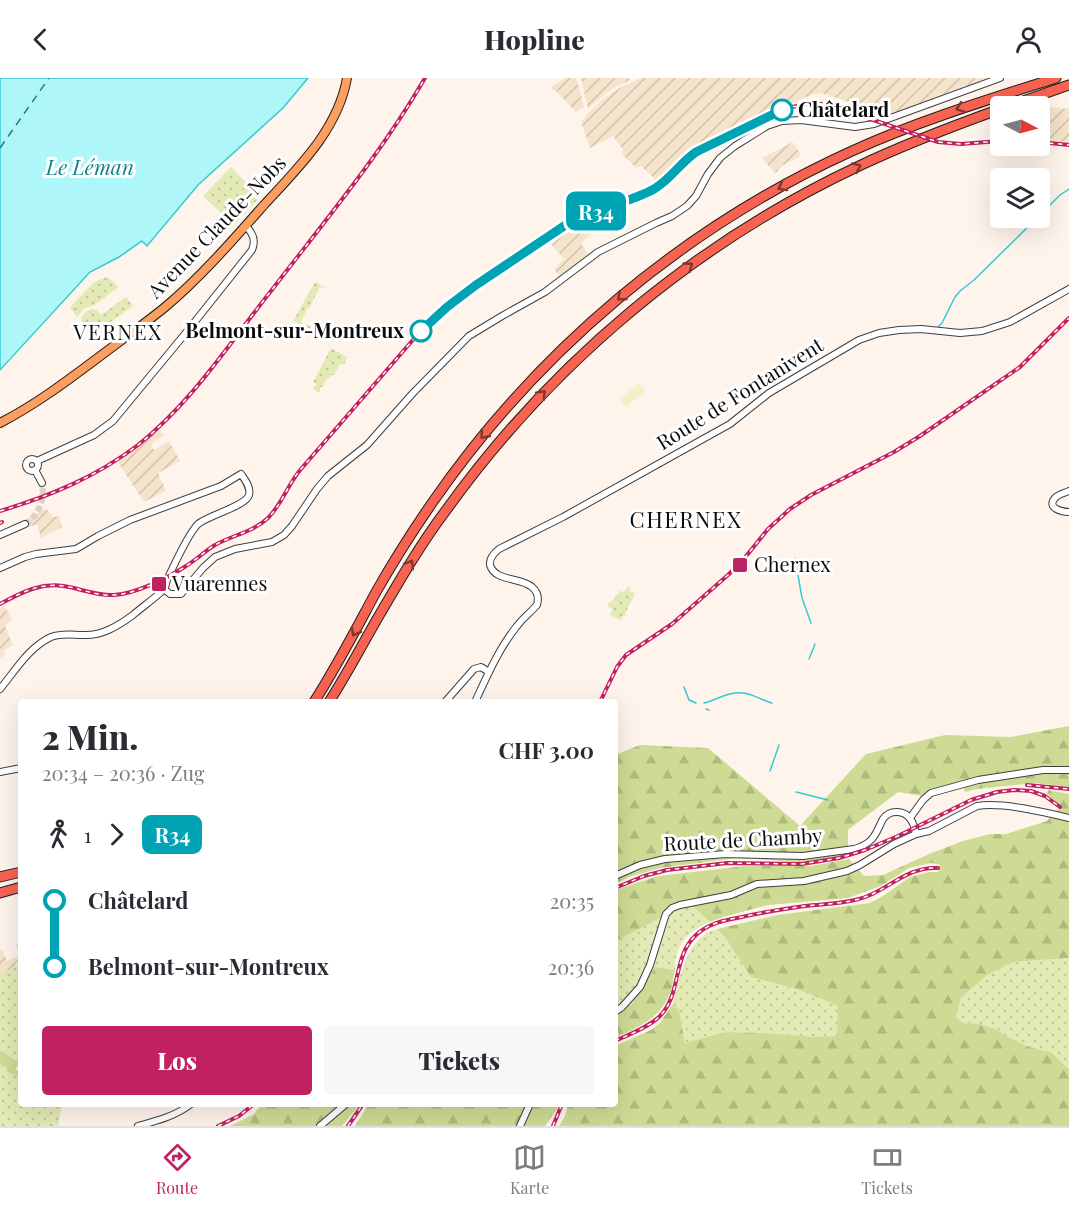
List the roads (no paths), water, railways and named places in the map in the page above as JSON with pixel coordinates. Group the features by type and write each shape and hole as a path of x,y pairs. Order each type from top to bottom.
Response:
{"highway":[{"path":"316,699 405,544 464,459 544,368 627,292 711,230 754,202 799,177 923,121 1056,78"},
{"path":"1038,96 1069,85"},
{"path":"331,699 431,531 494,449 566,369 672,279 763,217 882,155 990,114"},
{"path":"0,877 18,873"},
{"path":"0,894 18,888"},
{"path":"0,894 18,893"}],"main road":[{"name":"Avenue Claude-Nobs","path":"0,423 58,388 164,308 179,294 246,226 320,140 335,116 347,78"}],"street":[{"path":"164,589 170,594 181,594 215,557 235,549 272,542 284,535 328,477 367,445 413,393 469,336 545,292 598,252 672,216 687,206 720,158 767,126 782,121 801,120 855,127 874,124 1000,78"},
{"path":"35,470 28,470 27,460 37,461 94,435 109,425 118,415 252,250 254,241 246,226"},
{"name":"Route de Fontanivent","path":"489,672 514,630 537,604 537,594 533,587 497,574 492,569 490,561 499,549 563,517 730,424 769,393 852,344 879,333 899,330 921,329 960,333 982,331 1010,322 1069,289"},
{"path":"35,470 38,465 37,461"},
{"path":"35,470 42,483"},
{"path":"0,568 36,554 76,549 130,520 221,486 241,474 249,489 248,497 244,501 205,519 196,527 169,575 164,589 133,615 100,634 64,634 43,642 28,654 0,689"},
{"path":"1069,491 1054,499 1053,503 1054,508 1060,512 1069,512"},
{"path":"0,535 25,524"},
{"path":"448,699 474,669 481,667 489,672 476,699"},
{"path":"0,772 18,769"},
{"path":"916,834 910,818 931,793 978,780 1042,770 1069,770"},
{"path":"618,1010 640,987 650,965 666,914 672,908 731,895 757,885 804,880 847,871 894,844 929,831 971,809 982,806 1024,808 1069,818"},
{"name":"Route de Chamby","path":"618,875 640,865 664,859 709,854 803,856 854,849 871,840 888,814 899,812 910,818"},
{"path":"138,1126 172,1115 186,1107"},
{"path":"320,1126 342,1107"},
{"path":"520,1126 529,1107"}],"water":[{"name":"Le Léman","path":"0,78 308,78 283,108 198,185 147,246 142,241 119,257 90,272 0,370"}],"waterway":[{"path":"1050,205 1069,189"},
{"path":"938,327 960,291 1027,228"},
{"path":"795,558 802,598 811,623"},
{"path":"809,659 815,644"},
{"path":"684,687 689,700 696,703"},
{"path":"704,703 728,694 738,693 772,703"},
{"path":"770,771 779,745"},
{"path":"796,792 828,800"}],"tunnel":[{"path":"25,524 40,506 43,495 42,483"}],"railway":[{"path":"0,511 55,492 106,467 138,445 175,411 209,372 351,187 390,134 425,78"},
{"path":"0,604 25,592 50,585 108,595 132,592 170,575 190,564 215,545 262,523 277,507 301,469 425,326 447,307 572,221 652,190 696,152 774,113 807,104 821,104 938,142 961,144 990,142"},
{"path":"1050,143 1069,145"},
{"path":"601,699 617,667 626,655 672,624 728,575 768,529 790,509 811,495 920,436 1020,367 1069,318"},
{"path":"1027,785 1069,789"},
{"path":"618,887 667,870 727,863 802,864 839,858 865,850 971,800 997,792 1031,791 1045,796 1060,807"},
{"path":"618,1040 659,1017 671,998 688,944 706,928 723,921 766,912 855,900 866,897 915,871 938,868"},
{"path":"218,1126 239,1116 250,1107"},
{"path":"348,1126 361,1107"},
{"path":"553,1126 561,1107"}],"train":[{"name":"R34","path":"421,331 476,285 567,224 583,215 653,189 696,152 782,110"}],"place":[{"name":"Châtelard","path":"782,110"},
{"name":"Belmont-sur-Montreux","path":"421,331"},
{"name":"Chernex","path":"740,565"},
{"name":"Vuarennes","path":"159,584"}],"district":[{"name":"VERNEX","path":"118,333"},
{"name":"CHERNEX","path":"686,520"}]}
